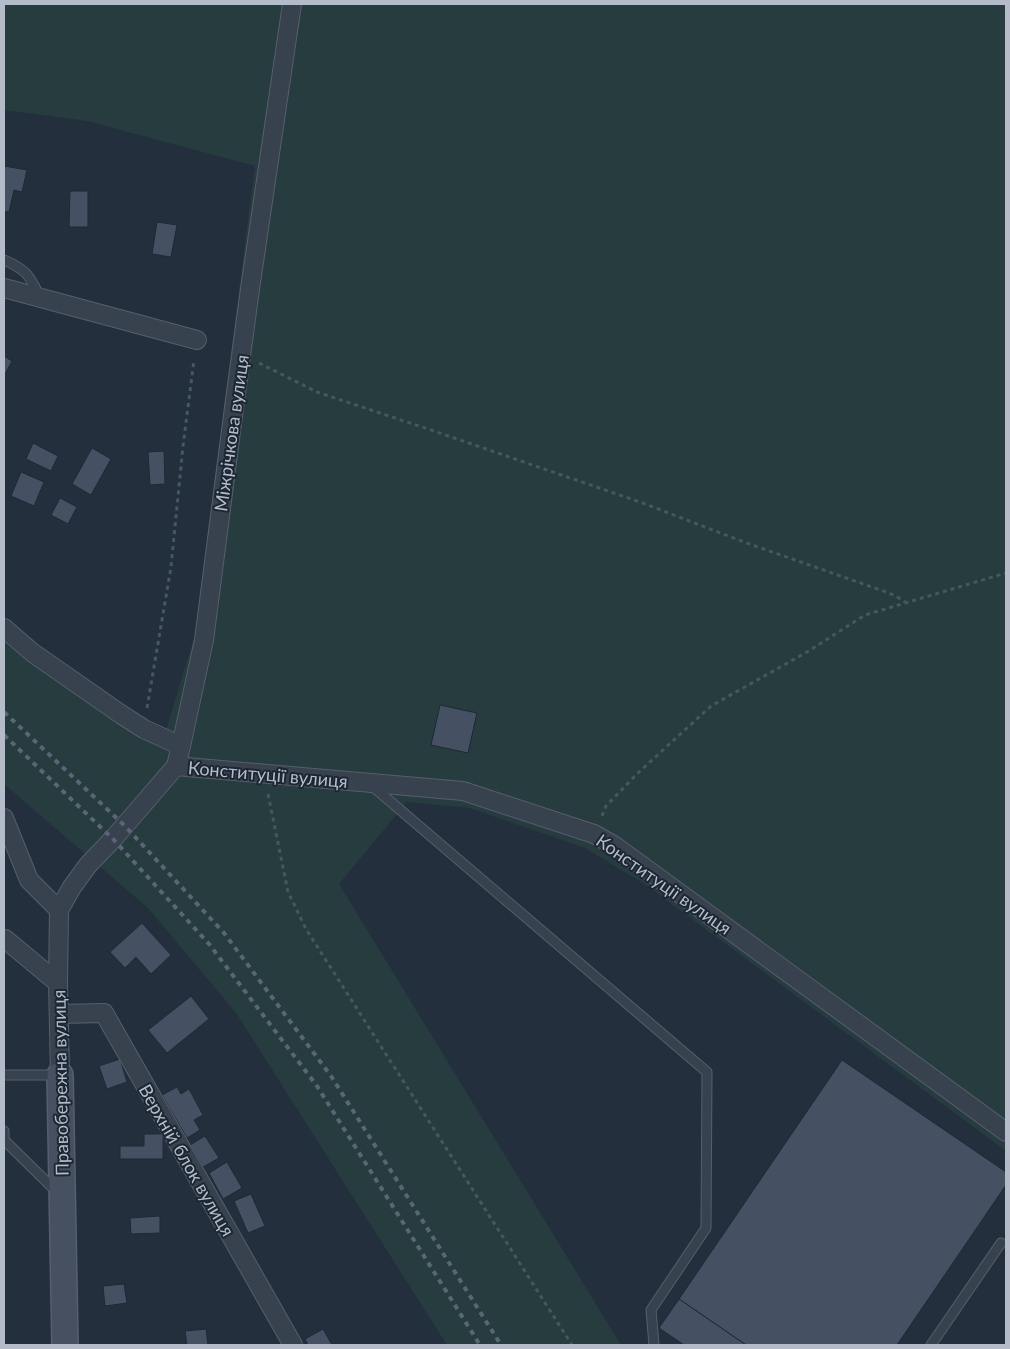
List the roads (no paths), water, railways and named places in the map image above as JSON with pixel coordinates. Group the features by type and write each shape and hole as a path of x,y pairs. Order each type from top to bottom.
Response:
{"street":[{"name":"Міжрічкова вулиця","path":"113,839 176,766 204,640 250,289 292,4"},
{"path":"4,288 197,340"},
{"path":"4,628 33,653 122,715 144,729 181,746"},
{"name":"Конституції вулиця","path":"176,766 463,791 594,834 615,846 1006,1132"},
{"path":"4,818 28,880 59,910"},
{"name":"Правобережна вулиця","path":"65,1345 58,983 59,910 72,887 88,865 113,839"},
{"path":"4,940 58,983"},
{"name":"Верхній блок вулиця","path":"59,1014 104,1014 293,1345"}],"lane":[{"path":"4,260 17,266 29,276 40,298"},
{"path":"368,783 707,1072 706,1228 651,1310 654,1345"},
{"path":"4,1075 60,1074"},
{"path":"4,1131 4,1140 62,1197"},
{"path":"931,1345 1001,1243"}],"railway":[{"path":"4,712 125,826 224,933 331,1076 501,1345"},
{"path":"4,735 113,839 209,944 317,1086 480,1345"}]}
